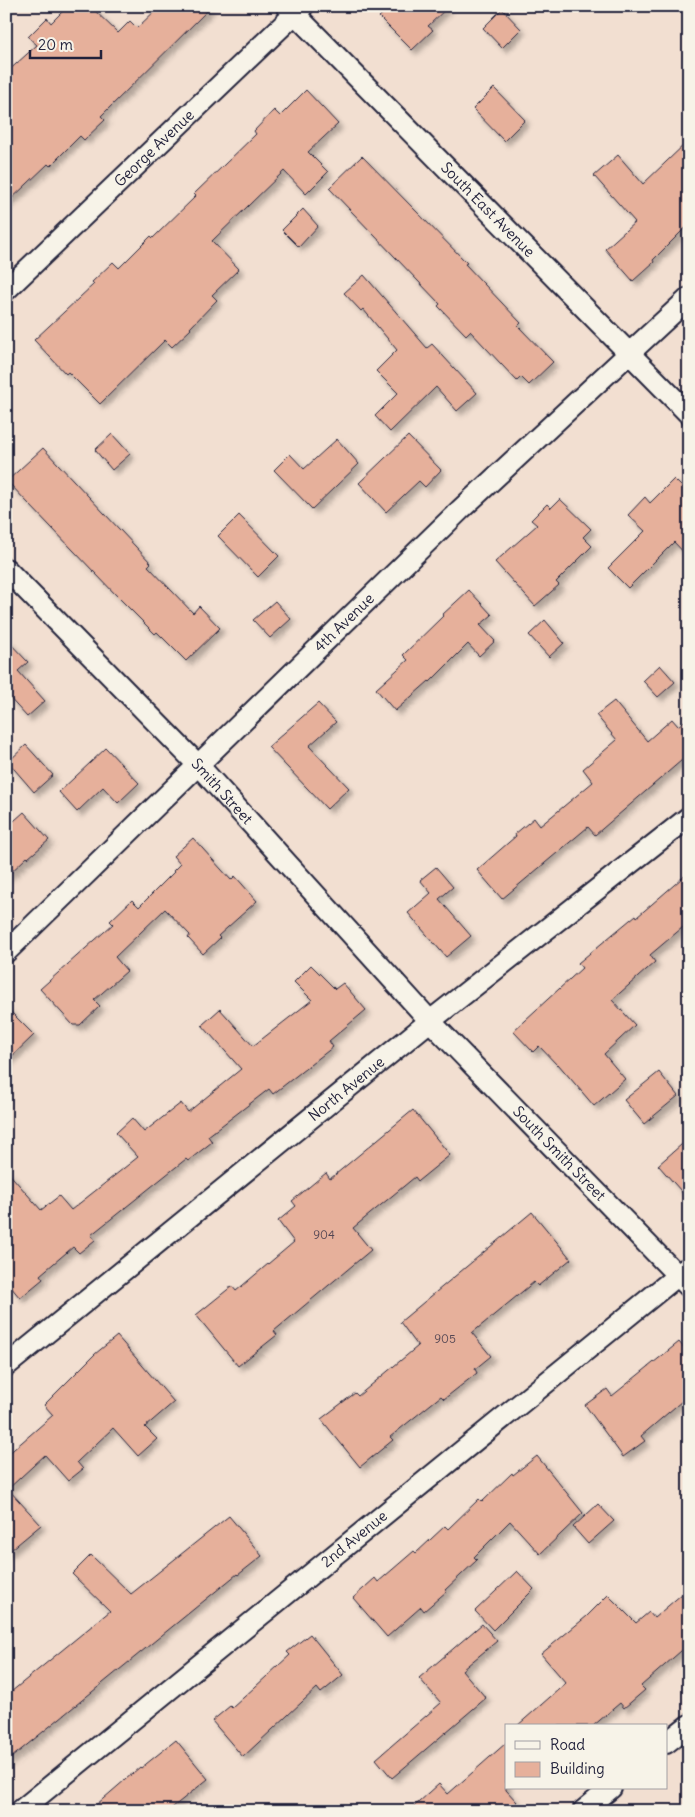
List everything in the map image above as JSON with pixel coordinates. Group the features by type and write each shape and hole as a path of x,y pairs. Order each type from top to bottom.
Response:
{"street":[{"name":"George Avenue","path":"6,290 295,9"},
{"name":"South East Avenue","path":"295,9 689,414"},
{"name":"4th Avenue","path":"6,952 460,510 689,298"},
{"name":"Smith Street","path":"6,569 198,765 430,1021"},
{"name":"North Avenue","path":"6,1366 430,1021 689,817"},
{"name":"South Smith Street","path":"430,1021 685,1277"},
{"name":"2nd Avenue","path":"20,1811 685,1277"},
{"path":"668,1741 689,1725"},
{"path":"583,1811 609,1790"}],"building":[{"path":"68,6 90,6 118,33 130,21 137,28 160,6 212,6 101,116 105,120 84,140 80,136 50,166 48,164 6,204 6,73 37,45 28,37 47,18 51,23"},
{"path":"391,6 449,6 428,26 433,30 412,50 379,17"},
{"path":"502,9 521,29 502,48 483,28"},
{"path":"494,88 525,120 504,141 473,109"},
{"path":"306,90 338,124 308,152 328,172 306,194 284,171 212,241 239,269 212,295 217,300 191,329 172,347 165,340 100,404 68,372 66,374 34,340 94,284 92,282 113,262 119,268 151,236 153,238 196,196 194,194 256,134 254,131 274,110 280,116"},
{"path":"689,140 689,224 653,260 654,262 633,281 605,249 635,222 594,176 618,155 643,184"},
{"path":"362,156 467,263 465,264 521,323 518,326 553,362 529,385 521,377 517,381 470,331 466,335 438,306 440,304 329,188"},
{"path":"303,209 318,226 299,247 282,230"},
{"path":"364,275 427,348 432,344 477,393 457,411 436,387 390,432 375,416 398,393 376,371 397,350 363,309 361,311 344,293"},
{"path":"112,434 130,454 112,470 95,450"},
{"path":"408,436 441,470 425,487 419,481 386,512 359,483"},
{"path":"337,439 359,464 312,509 274,470 290,454 304,469"},
{"path":"43,448 151,563 148,566 193,613 199,606 220,628 186,661 157,632 155,634 117,596 7,481"},
{"path":"674,479 689,494 689,558 674,542 628,588 608,568 645,531 628,515 645,497 650,503"},
{"path":"560,499 591,529 583,537 592,546 556,582 559,585 535,606 495,562 537,525 531,520 547,504 551,508"},
{"path":"239,515 279,556 258,577 218,536"},
{"path":"469,590 492,615 480,625 495,641 479,656 468,644 430,682 395,711 376,689 408,660 403,655"},
{"path":"275,601 291,619 270,638 253,620"},
{"path":"545,620 564,643 549,657 529,635"},
{"path":"6,639 28,662 18,671 45,701 27,717 6,694"},
{"path":"660,665 675,682 658,697 643,681"},
{"path":"614,701 647,741 672,719 678,726 689,717 689,754 595,835 588,827 502,899 477,870 534,818 540,826 593,782 583,769 617,740 596,715"},
{"path":"318,703 336,722 309,746 349,788 327,809 268,747"},
{"path":"26,745 53,775 34,792 8,762"},
{"path":"106,748 139,783 118,803 103,787 77,812 59,792"},
{"path":"24,812 49,840 6,877 6,828"},
{"path":"193,838 231,880 235,876 257,901 218,936 220,938 203,954 188,938 190,935 165,909 115,957 127,971 94,1000 100,1006 80,1025 73,1025 40,989 113,924 110,921 132,900 139,907 174,872 180,864 173,856"},
{"path":"436,867 453,887 439,899 471,936 446,957 408,913 431,893 420,880"},
{"path":"689,872 689,922 650,955 655,962 612,1000 635,1025 604,1054 625,1079 594,1106 558,1064 539,1046 533,1052 513,1031 582,968 578,963 636,915 637,917"},
{"path":"311,965 335,989 343,983 366,1010 329,1041 333,1047 273,1094 269,1089 208,1136 212,1142 188,1161 186,1159 91,1235 95,1240 79,1253 73,1247 40,1275 43,1279 20,1298 6,1281 6,1170 41,1210 59,1196 71,1210 138,1157 116,1133 132,1118 144,1132 181,1103 188,1112 241,1069 202,1025 220,1009 253,1046 312,1000 294,982"},
{"path":"6,1007 34,1035 6,1062"},
{"path":"659,1072 678,1096 644,1124 624,1100"},
{"path":"413,1110 450,1155 418,1181 415,1177 353,1228 371,1250 274,1331 277,1335 238,1366 196,1315 232,1286 236,1291 294,1242 278,1221 296,1206 292,1201 326,1173 330,1179"},
{"path":"689,1138 689,1200 658,1165"},
{"path":"532,1212 571,1259 538,1286 534,1282 472,1333 491,1356 475,1369 477,1373 444,1399 441,1396 390,1437 393,1440 360,1467 321,1419 355,1393 358,1396 418,1346 400,1322"},
{"path":"117,1336 174,1402 145,1427 157,1439 138,1456 113,1428 77,1462 83,1469 68,1481 45,1455 8,1489 41,1525 6,1554 6,1456 53,1415 44,1405 95,1354"},
{"path":"679,1342 689,1354 689,1395 641,1436 645,1441 623,1457 585,1405 607,1389 612,1396"},
{"path":"537,1456 583,1513 540,1554 510,1521 474,1557 477,1560 445,1590 447,1591 424,1611 421,1607 387,1637 353,1598 375,1578 378,1582 414,1551 416,1553 445,1526 448,1529 479,1499 482,1502 512,1473 513,1475"},
{"path":"598,1504 614,1521 588,1544 573,1527"},
{"path":"229,1516 262,1556 237,1574 6,1762 6,1696 110,1611 72,1574 91,1555 131,1594"},
{"path":"517,1571 534,1589 493,1630 475,1611"},
{"path":"689,1588 689,1644 641,1686 645,1690 624,1708 620,1703 595,1724 519,1724 566,1683 541,1654 587,1616 608,1595 636,1623 649,1612 654,1618"},
{"path":"482,1624 497,1641 462,1670 486,1698 392,1778 376,1759 441,1703 419,1678"},
{"path":"310,1634 343,1675 321,1693 317,1688 243,1757 212,1721 230,1706 232,1708 290,1655 287,1652"},
{"path":"176,1740 208,1779 168,1811 89,1811 140,1767"},
{"path":"505,1744 505,1790 517,1802 508,1811 409,1811 439,1784 448,1794"}]}
